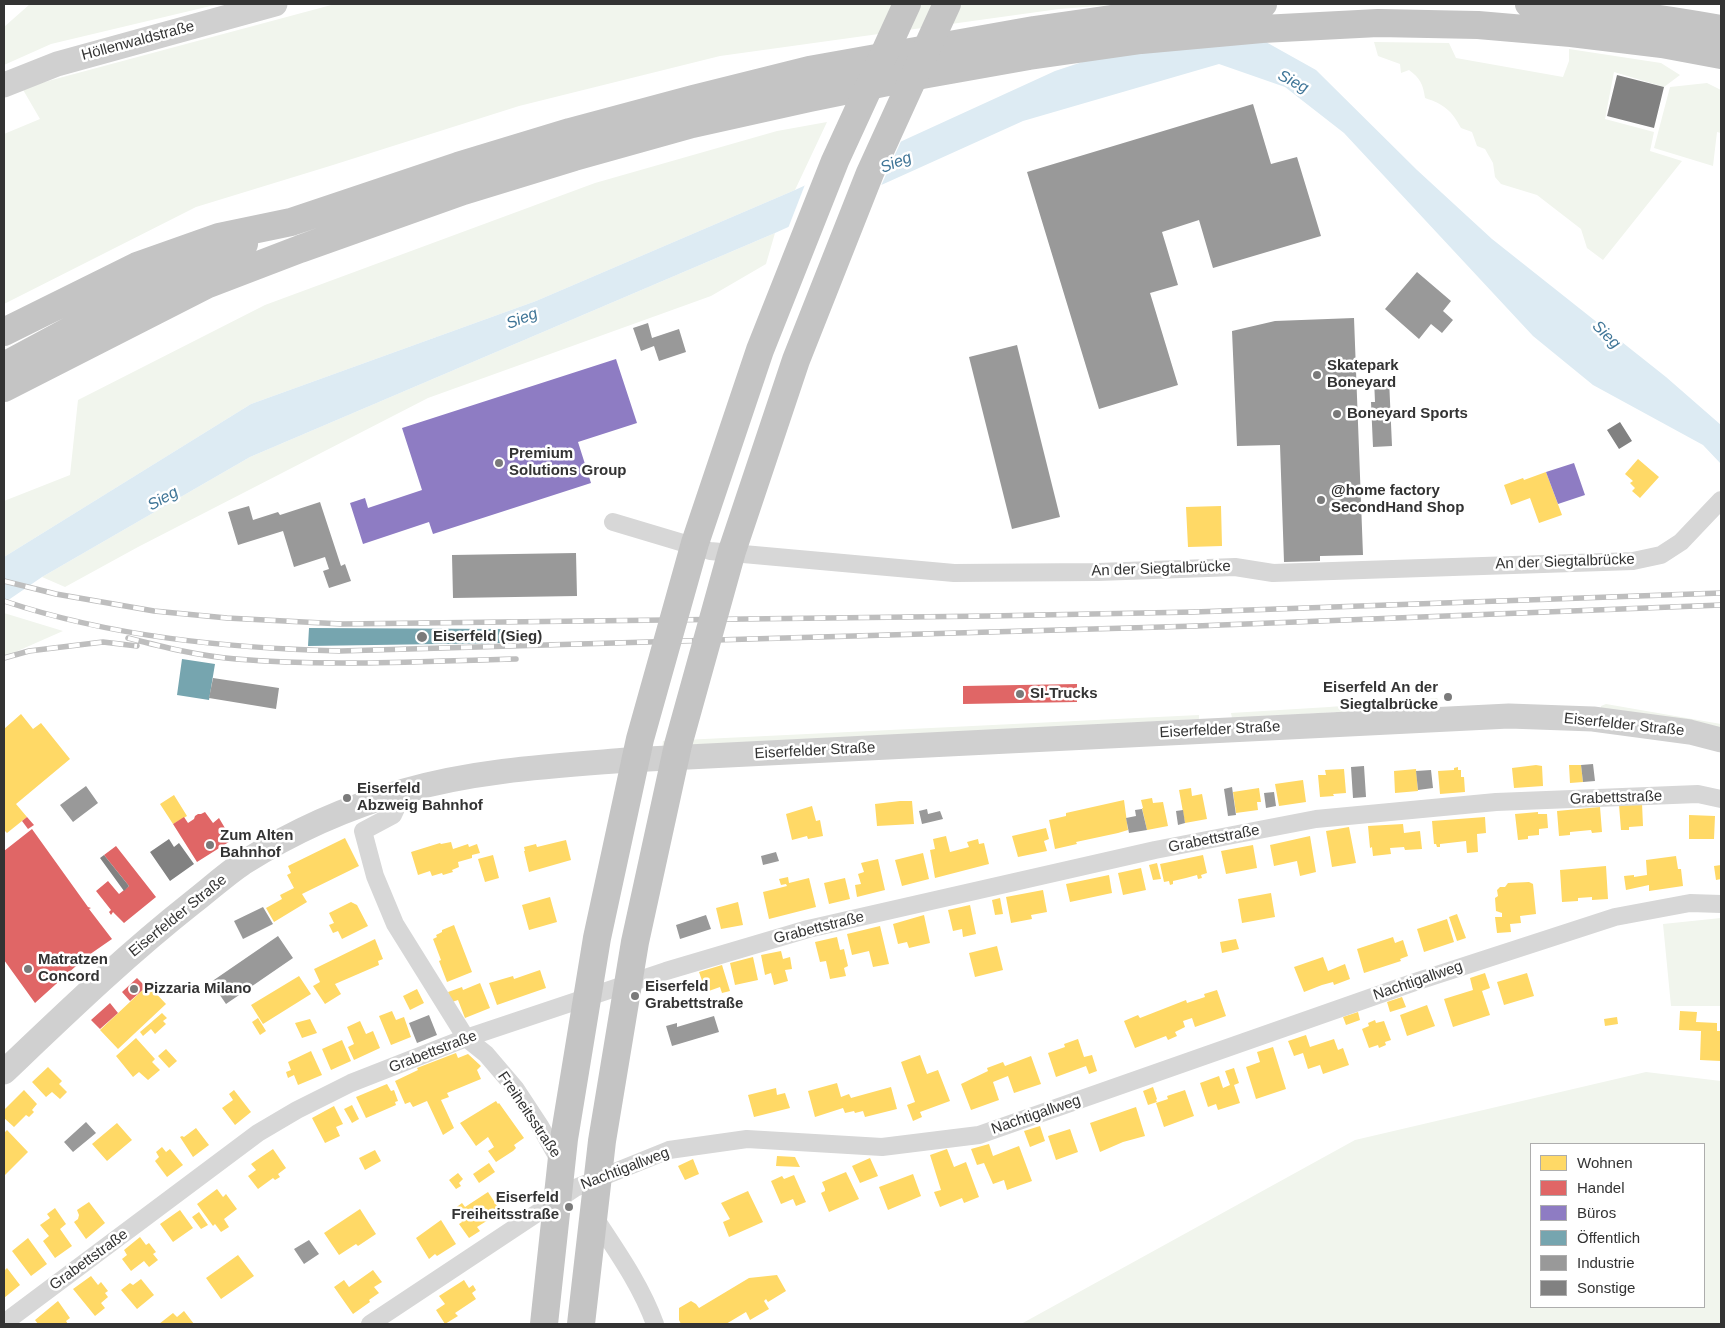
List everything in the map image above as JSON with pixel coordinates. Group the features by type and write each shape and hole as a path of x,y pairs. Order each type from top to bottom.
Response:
{"highway":[{"path":"544,1324 564,1139 597,938 640,739 695,543 760,350 835,160 907,4"},
{"path":"581,1324 602,1141 635,942 681,736 732,551 796,360 870,173 948,4"},
{"path":"4,332 137,266 219,237 291,222 458,166 570,132 809,70 1034,30 1146,14 1263,4"},
{"path":"1529,4 1575,7 1663,18 1721,29"},
{"path":"4,388 206,285 300,248 463,191 692,124 922,75 1029,56 1141,40 1262,28 1378,23 1478,25 1534,30 1662,44 1721,55"},
{"path":"4,366 106,311 291,222"}],"main road":[{"name":"Höllenwaldstraße","path":"4,85 57,64 275,4"},
{"name":"Eiserfelder Straße","path":"4,1072 128,955 242,864 292,835 360,805 404,791 465,777 509,769 628,760 1509,716 1593,719 1690,732 1721,740"}],"street":[{"name":"An der Siegtalbrücke","path":"613,522 710,551 954,574 1098,572 1235,566 1273,573 1633,561 1661,555 1681,542 1721,500"},
{"name":"Freiheitsstraße","path":"404,791 393,815 363,831 375,876 395,924 466,1038 486,1054 515,1088 540,1126 575,1188 620,1256 649,1306 655,1324"},
{"name":"Grabettstraße","path":"4,1323 258,1134 297,1110 351,1083 466,1038 666,971 808,930 1145,852 1316,819 1496,802 1698,794 1721,799"},
{"name":"Nachtigallweg","path":"370,1324 575,1188 669,1150 747,1139 882,1147 979,1135 1406,985 1615,917 1690,903 1721,904"}],"shaded area":[{"path":"30,4 219,4 51,44 4,65 4,27"},
{"path":"335,4 1125,4 1059,9 720,56 519,106 196,207 4,304 4,134 40,119 22,88"},
{"path":"1374,42 1449,43 1456,58 1563,77 1569,61 1569,49 1661,63 1680,75 1664,87 1614,72 1605,119 1654,132 1650,151 1682,161 1603,260 1587,248 1581,229 1537,195 1501,184 1495,177 1493,163 1485,149 1477,146 1472,132 1461,128 1451,113 1442,106 1425,98 1420,82 1413,73 1409,70 1401,73 1400,64 1378,56"},
{"path":"1707,83 1721,90 1721,133 1717,132 1713,166 1654,148 1670,87"},
{"path":"827,122 795,190 536,301 251,404 4,557 4,501 70,475 78,400 265,305 595,183 777,131"},
{"path":"775,233 766,264 711,296 428,398 138,547 65,587 42,577 250,457"},
{"path":"4,613 63,631 4,657"},
{"path":"1437,698 1439,701 1409,708 1232,718 1231,713 1329,707"},
{"path":"1606,704 1721,724 1721,728 1601,709 1601,706"},
{"path":"1199,715 1199,719 662,749 663,741"},
{"path":"1721,918 1721,1006 1671,1006 1663,924"},
{"path":"1646,1072 1721,1081 1721,1324 1021,1324 1355,1140"}],"water":[{"name":"Sieg","path":"1248,32 1316,70 1417,170 1492,239 1666,377 1721,425 1721,464 1703,445 1593,385 1533,336 1344,133 1285,87 1219,64 1023,121 775,233 250,457 42,577 4,603 4,557 251,404 536,301 795,190 1055,71 1149,40"}],"pier":[{"path":"902,139 880,188 787,231 806,182"}],"building: Wohnen":[{"path":"1638,459 1659,477 1640,498 1632,491 1635,488 1630,483 1633,481 1625,474"},
{"path":"1546,472 1562,515 1539,523 1530,498 1511,505 1504,485"},
{"path":"1221,506 1222,546 1188,547 1186,507"},
{"path":"21,714 33,729 41,723 70,759 16,804 27,817 7,833 4,830 4,729"},
{"path":"1569,765 1581,765 1583,782 1570,783"},
{"path":"1542,766 1543,786 1514,788 1512,768"},
{"path":"1458,767 1458,770 1461,770 1461,777 1464,777 1465,792 1440,794 1438,771 1454,770 1454,768"},
{"path":"1344,769 1346,793 1320,797 1318,775 1326,775 1325,770"},
{"path":"1416,769 1418,791 1395,793 1394,771"},
{"path":"1303,780 1306,802 1279,806 1275,784"},
{"path":"1191,788 1192,796 1202,794 1207,819 1185,823 1179,790"},
{"path":"1259,788 1261,802 1257,802 1258,810 1236,813 1233,792"},
{"path":"174,795 187,816 173,824 160,804"},
{"path":"1152,798 1153,803 1163,802 1168,826 1147,830 1141,800"},
{"path":"1124,800 1128,830 1055,849 1049,820 1066,816 1066,813"},
{"path":"912,801 914,824 877,826 875,804"},
{"path":"1642,803 1643,826 1629,827 1629,830 1621,830 1619,805"},
{"path":"812,806 816,821 820,820 823,836 808,839 807,836 792,840 786,814"},
{"path":"1600,807 1602,832 1592,833 1591,830 1570,832 1570,835 1559,836 1557,811"},
{"path":"1538,812 1538,814 1547,814 1548,828 1539,829 1539,835 1528,836 1528,839 1518,840 1515,814"},
{"path":"1689,815 1715,816 1714,839 1689,839"},
{"path":"1485,817 1486,833 1477,834 1478,852 1467,853 1466,841 1440,844 1440,847 1434,844 1432,821"},
{"path":"1403,824 1404,833 1420,831 1422,849 1405,850 1404,847 1390,848 1391,854 1373,856 1372,847 1370,848 1368,826"},
{"path":"1349,827 1356,863 1332,867 1326,831"},
{"path":"1046,828 1049,839 1044,841 1047,851 1018,857 1012,836"},
{"path":"946,836 950,852 969,847 967,842 978,839 979,844 984,843 989,864 935,878 930,850 935,849 933,839"},
{"path":"1310,836 1316,872 1300,876 1297,861 1274,866 1270,845"},
{"path":"345,838 359,866 302,894 307,902 274,922 266,908 282,899 280,895 294,888 287,875 291,873 288,866"},
{"path":"566,840 571,860 529,872 524,847 536,844 537,847"},
{"path":"451,842 453,849 468,844 469,847 477,844 480,853 472,855 472,858 458,862 459,867 452,870 453,872 432,876 430,871 418,875 411,852 440,843"},
{"path":"1253,845 1257,868 1226,874 1221,851"},
{"path":"923,853 929,879 902,886 895,860"},
{"path":"493,855 499,878 485,882 478,859"},
{"path":"1203,855 1207,873 1201,875 1202,878 1198,879 1197,875 1173,881 1173,884 1170,885 1169,881 1164,882 1160,864"},
{"path":"1676,856 1678,869 1681,869 1683,886 1649,891 1649,885 1626,890 1624,876 1647,875 1646,860"},
{"path":"878,859 885,890 857,897 855,885 861,884 858,874 864,872 861,863"},
{"path":"1157,863 1161,879 1153,880 1149,865"},
{"path":"1721,865 1721,879 1716,880 1714,866"},
{"path":"1606,866 1608,899 1592,900 1592,897 1578,898 1578,901 1562,902 1560,870"},
{"path":"1141,868 1146,890 1123,895 1118,873"},
{"path":"1109,875 1112,893 1070,902 1066,884"},
{"path":"788,877 789,883 809,878 816,907 769,919 763,892 787,886 786,884 781,885 779,879"},
{"path":"845,878 850,899 829,904 824,883"},
{"path":"1529,882 1533,884 1536,914 1520,916 1521,923 1510,924 1511,932 1497,933 1495,917 1502,917 1502,913 1496,911 1495,898 1498,896 1497,890 1500,887 1505,887 1508,883"},
{"path":"1043,890 1047,912 1031,915 1032,919 1011,923 1006,897"},
{"path":"1271,893 1275,917 1242,923 1238,899"},
{"path":"550,897 557,922 529,930 522,905"},
{"path":"1000,898 1003,914 995,915 992,900"},
{"path":"351,902 357,905 368,926 342,939 338,931 333,933 329,925 334,923 329,913"},
{"path":"738,902 743,925 721,929 716,908"},
{"path":"970,905 976,934 963,937 962,929 953,931 948,910"},
{"path":"1457,914 1466,938 1457,941 1449,917"},
{"path":"924,915 930,943 909,948 907,942 898,944 893,924"},
{"path":"1447,919 1454,942 1424,952 1417,929"},
{"path":"454,925 472,972 447,982 433,939 442,930"},
{"path":"880,926 889,964 873,967 869,951 852,955 847,934"},
{"path":"837,937 840,950 844,949 848,966 844,968 846,976 830,979 826,961 820,962 815,942"},
{"path":"1393,937 1395,943 1403,940 1408,956 1400,959 1401,961 1364,973 1357,949"},
{"path":"375,939 383,959 378,961 379,965 335,984 341,994 325,1004 313,986 320,982 314,969"},
{"path":"1236,939 1239,949 1222,953 1220,942"},
{"path":"997,946 1003,970 975,977 969,953"},
{"path":"781,951 783,959 790,957 792,969 785,970 788,981 774,985 771,973 765,975 761,955"},
{"path":"753,957 758,980 735,985 730,963"},
{"path":"1323,957 1328,971 1345,964 1350,979 1334,985 1333,982 1322,985 1304,992 1294,967"},
{"path":"722,965 730,991 722,993 720,987 706,992 699,972"},
{"path":"540,970 546,988 497,1005 489,983 513,976 514,979"},
{"path":"1485,973 1490,988 1482,991 1490,1015 1453,1027 1444,999 1473,990 1470,978"},
{"path":"1527,973 1534,996 1504,1005 1497,982"},
{"path":"299,976 311,994 263,1024 251,1005"},
{"path":"480,983 490,1008 465,1018 458,1000 452,1002 448,992 462,987 463,990"},
{"path":"148,985 166,1004 118,1049 100,1030"},
{"path":"417,989 424,1003 410,1010 403,996"},
{"path":"1217,990 1226,1016 1195,1027 1192,1018 1183,1021 1185,1027 1175,1032 1177,1036 1168,1040 1166,1036 1135,1048 1124,1021 1138,1015 1140,1018 1186,1000 1187,1003 1205,997 1204,994"},
{"path":"1402,997 1406,1007 1390,1012 1387,1002"},
{"path":"1427,1005 1435,1026 1407,1036 1400,1015"},
{"path":"392,1011 396,1020 404,1017 411,1037 391,1045 379,1016"},
{"path":"1680,1011 1697,1012 1696,1022 1717,1023 1717,1031 1721,1031 1721,1061 1700,1060 1701,1031 1679,1030"},
{"path":"1358,1012 1360,1020 1346,1025 1343,1017"},
{"path":"162,1013 167,1018 163,1021 166,1024 155,1034 151,1029 143,1036 140,1032"},
{"path":"1617,1017 1618,1024 1605,1026 1604,1019"},
{"path":"258,1018 266,1031 260,1035 252,1022"},
{"path":"310,1019 317,1033 302,1038 295,1023"},
{"path":"1375,1020 1376,1023 1384,1021 1391,1040 1385,1042 1386,1045 1379,1048 1378,1045 1369,1048 1362,1029 1369,1026 1368,1023"},
{"path":"360,1021 366,1034 373,1031 380,1048 354,1060 348,1047 354,1044 347,1027"},
{"path":"1306,1035 1310,1047 1334,1039 1338,1050 1343,1048 1349,1065 1323,1074 1320,1065 1308,1069 1303,1053 1294,1056 1288,1041"},
{"path":"136,1038 155,1059 152,1062 160,1070 148,1080 139,1072 133,1077 116,1056"},
{"path":"1078,1039 1084,1057 1092,1055 1097,1071 1089,1074 1086,1066 1056,1077 1048,1053 1065,1047 1064,1044"},
{"path":"342,1040 351,1061 331,1070 322,1049"},
{"path":"1273,1047 1286,1089 1256,1099 1246,1067 1260,1062 1257,1052"},
{"path":"166,1049 177,1061 169,1068 158,1056"},
{"path":"311,1051 322,1075 298,1085 294,1075 288,1078 286,1072 291,1070 288,1062"},
{"path":"456,1053 458,1058 468,1054 481,1066 477,1070 481,1079 447,1093 449,1097 441,1100 454,1128 443,1135 427,1101 413,1107 410,1102 405,1104 395,1081 418,1070 417,1068"},
{"path":"920,1055 927,1074 938,1070 950,1101 920,1112 922,1117 913,1121 907,1105 915,1102 901,1062"},
{"path":"1031,1056 1041,1084 1014,1093 1008,1076 993,1082 999,1100 971,1110 961,1084 988,1071 987,1068 1003,1062 1005,1066"},
{"path":"48,1067 62,1081 59,1084 67,1092 60,1099 52,1092 46,1097 32,1082"},
{"path":"1234,1068 1239,1083 1234,1085 1240,1103 1218,1110 1216,1104 1208,1107 1200,1083 1219,1076 1223,1088 1230,1085 1225,1071"},
{"path":"837,1083 841,1097 849,1094 851,1098 891,1087 897,1109 865,1117 863,1111 845,1113 843,1108 815,1117 808,1091"},
{"path":"387,1084 391,1091 394,1090 398,1101 395,1102 396,1105 366,1118 356,1097"},
{"path":"1153,1087 1157,1102 1148,1105 1143,1091"},
{"path":"776,1088 777,1095 785,1093 790,1108 754,1117 748,1095"},
{"path":"24,1090 37,1104 32,1110 34,1112 29,1117 26,1115 14,1127 4,1118 4,1110"},
{"path":"234,1090 251,1112 235,1125 222,1108 233,1100 229,1094"},
{"path":"1185,1090 1194,1116 1164,1127 1156,1103 1168,1099 1167,1096"},
{"path":"496,1101 524,1138 514,1145 516,1148 513,1151 496,1162 488,1151 494,1147 488,1137 476,1146 460,1123"},
{"path":"352,1105 359,1119 352,1123 344,1109"},
{"path":"334,1106 343,1124 336,1127 340,1136 325,1143 312,1118"},
{"path":"1136,1107 1145,1136 1123,1142 1100,1152 1090,1123"},
{"path":"117,1123 132,1140 107,1161 92,1144"},
{"path":"1040,1126 1045,1141 1030,1147 1024,1131"},
{"path":"196,1128 209,1145 193,1157 180,1137 184,1137"},
{"path":"1070,1129 1078,1152 1056,1160 1048,1136"},
{"path":"7,1130 28,1152 4,1176 4,1133"},
{"path":"989,1144 993,1156 1019,1146 1032,1181 1007,1190 1004,1180 993,1184 984,1163 977,1165 971,1149"},
{"path":"162,1147 166,1152 170,1149 183,1165 167,1177 155,1161 159,1157 156,1152"},
{"path":"273,1149 286,1168 278,1174 280,1177 275,1180 273,1178 258,1189 248,1176 256,1170 251,1164"},
{"path":"947,1149 954,1167 966,1162 979,1197 964,1203 962,1198 940,1207 934,1192 941,1190 930,1155"},
{"path":"375,1150 381,1161 365,1170 359,1158"},
{"path":"777,1156 795,1157 800,1167 776,1166"},
{"path":"870,1158 878,1176 860,1183 852,1166"},
{"path":"693,1159 699,1174 685,1180 678,1166"},
{"path":"489,1163 495,1172 479,1183 473,1174"},
{"path":"846,1172 859,1199 829,1212 821,1193 825,1191 822,1182"},
{"path":"458,1173 463,1179 459,1183 461,1186 456,1189 449,1180"},
{"path":"913,1174 921,1196 888,1210 879,1187"},
{"path":"794,1175 806,1202 796,1206 793,1199 781,1204 771,1181 782,1176 784,1179"},
{"path":"217,1189 223,1197 226,1194 237,1209 224,1219 229,1227 221,1232 215,1224 213,1226 197,1204"},
{"path":"748,1191 763,1222 729,1237 723,1222 730,1219 721,1203"},
{"path":"488,1192 501,1212 477,1227 480,1231 469,1238 459,1224 462,1222 454,1209 462,1203 465,1207"},
{"path":"89,1202 105,1223 86,1239 74,1222 78,1219 79,1215 77,1210"},
{"path":"55,1208 66,1224 60,1229 72,1246 55,1258 43,1241 49,1236 40,1225 50,1218 47,1214"},
{"path":"360,1209 376,1234 358,1246 356,1244 339,1255 324,1233"},
{"path":"180,1210 193,1228 173,1242 160,1224"},
{"path":"199,1212 208,1225 201,1229 192,1217"},
{"path":"441,1220 456,1244 429,1259 416,1238"},
{"path":"140,1237 146,1245 149,1243 156,1252 153,1254 158,1260 149,1267 144,1261 131,1271 122,1259 127,1255 124,1250"},
{"path":"28,1238 47,1264 31,1276 12,1251"},
{"path":"238,1255 254,1276 221,1299 206,1278"},
{"path":"7,1268 20,1285 4,1298 4,1271"},
{"path":"373,1270 382,1282 374,1287 379,1293 353,1314 334,1287 344,1280 349,1287"},
{"path":"777,1275 786,1291 768,1302 766,1299 764,1301 769,1309 750,1320 746,1312 726,1324 681,1324 679,1320 679,1308 691,1301 699,1308 749,1278"},
{"path":"91,1276 98,1285 101,1282 108,1291 105,1293 108,1297 101,1303 105,1308 95,1316 73,1289"},
{"path":"141,1279 154,1295 137,1309 121,1290 130,1283 133,1285"},
{"path":"464,1280 469,1288 473,1285 476,1290 472,1293 476,1299 455,1313 458,1316 445,1324 436,1310 445,1304 439,1296"},
{"path":"58,1301 70,1318 66,1321 68,1324 38,1324 35,1320"},
{"path":"184,1311 194,1324 159,1324 173,1313 177,1317"}],"building: Handel":[{"name":"SI-Trucks","path":"1077,684 1077,702 963,704 963,686"},
{"name":"Zum Alten Bahnhof","path":"205,812 213,823 219,818 232,840 197,862 173,824 184,817 188,823 198,814"},
{"path":"27,817 34,825 28,829 22,821"},
{"path":"32,829 112,939 86,957 35,1003 4,960 4,851"},
{"path":"116,846 156,897 124,923 113,912 111,915 109,912 111,910 96,891 108,881 119,894 129,886 104,855"},
{"name":"Pizzaria Milano","path":"137,978 146,987 130,1001 122,992"},
{"path":"110,1003 118,1013 100,1029 91,1020"}],"building: Büros":[{"name":"Premium Solutions Group","path":"616,359 637,423 578,442 591,483 433,534 429,522 363,544 350,503 365,498 368,508 422,490 402,428"},
{"path":"1574,463 1585,495 1558,504 1546,472"}],"building: Öffentlich":[{"path":"309,628 506,629 507,643 308,646"},
{"path":"182,659 215,664 209,700 177,695"}],"building: Industrie":[{"path":"1253,104 1271,164 1297,157 1321,236 1213,268 1199,220 1162,232 1178,285 1150,293 1178,385 1099,409 1027,172"},
{"path":"1417,272 1451,301 1443,311 1453,320 1442,333 1431,324 1419,339 1385,309"},
{"path":"1354,318 1363,555 1320,556 1320,561 1284,562 1280,445 1237,446 1232,331 1275,321"},
{"path":"648,323 652,338 679,329 686,352 659,361 654,346 641,351 633,328"},
{"path":"1017,345 1060,517 1012,529 969,357"},
{"path":"1374,379 1389,379 1392,446 1373,447 1371,402 1375,402"},
{"path":"320,502 341,566 345,564 351,581 329,588 323,571 329,569 325,557 294,567 283,531 238,545 228,512 249,506 253,520 278,512 280,515"},
{"path":"576,553 577,596 453,598 452,555"},
{"path":"213,678 279,688 276,709 209,698"},
{"path":"1593,764 1595,781 1583,782 1581,765"},
{"path":"1364,766 1366,797 1353,798 1351,767"},
{"path":"1431,770 1433,788 1418,790 1416,771"},
{"path":"86,786 98,803 73,822 60,805"},
{"path":"1232,787 1236,815 1228,816 1224,789"},
{"path":"1274,792 1276,806 1266,808 1264,793"},
{"path":"927,809 928,814 940,811 943,819 922,824 919,811"},
{"path":"1142,809 1147,830 1129,833 1126,818 1136,816 1135,810"},
{"path":"1183,810 1185,823 1178,825 1176,811"},
{"path":"776,852 779,861 763,865 761,856"},
{"path":"263,907 273,924 243,939 234,921"},
{"path":"706,915 711,929 680,939 676,925"},
{"path":"278,936 293,958 226,1004 211,982"},
{"path":"429,1015 437,1035 417,1043 409,1023"},
{"path":"714,1016 719,1032 672,1046 666,1026 677,1023 677,1027"},
{"path":"86,1122 96,1133 73,1152 64,1142"},
{"path":"309,1240 319,1254 304,1264 294,1249"}],"building: Sonstige":[{"path":"1617,75 1664,87 1654,128 1607,116"},
{"path":"1620,422 1632,441 1619,449 1607,430"},
{"path":"169,839 174,847 179,843 194,864 170,881 150,852"},
{"path":"104,855 129,886 124,891 100,858"}],"railway":[{"path":"4,581 56,594 154,611 227,618 342,624 1194,612 1721,593"},
{"path":"4,601 86,624 128,632 255,647 340,651 1196,626 1721,605"},
{"path":"128,638 208,656 306,663 516,659"},
{"path":"4,658 29,651 103,642 137,646"}],"place":[{"name":"Skatepark Boneyard","path":"1317,375"},
{"name":"Boneyard Sports","path":"1337,414"},
{"name":"Premium Solutions Group","path":"499,463"},
{"name":"@home factory SecondHand Shop","path":"1321,500"},
{"name":"Eiserfeld (Sieg)","path":"422,637"},
{"name":"SI-Trucks","path":"1020,694"},
{"name":"Eiserfeld An der Siegtalbrücke","path":"1448,697"},
{"name":"Eiserfeld Abzweig Bahnhof","path":"347,798"},
{"name":"Zum Alten Bahnhof","path":"210,845"},
{"name":"Matratzen Concord","path":"28,969"},
{"name":"Pizzaria Milano","path":"134,989"},
{"name":"Eiserfeld Grabettstraße","path":"635,996"},
{"name":"Eiserfeld Freiheitsstraße","path":"569,1207"}]}
